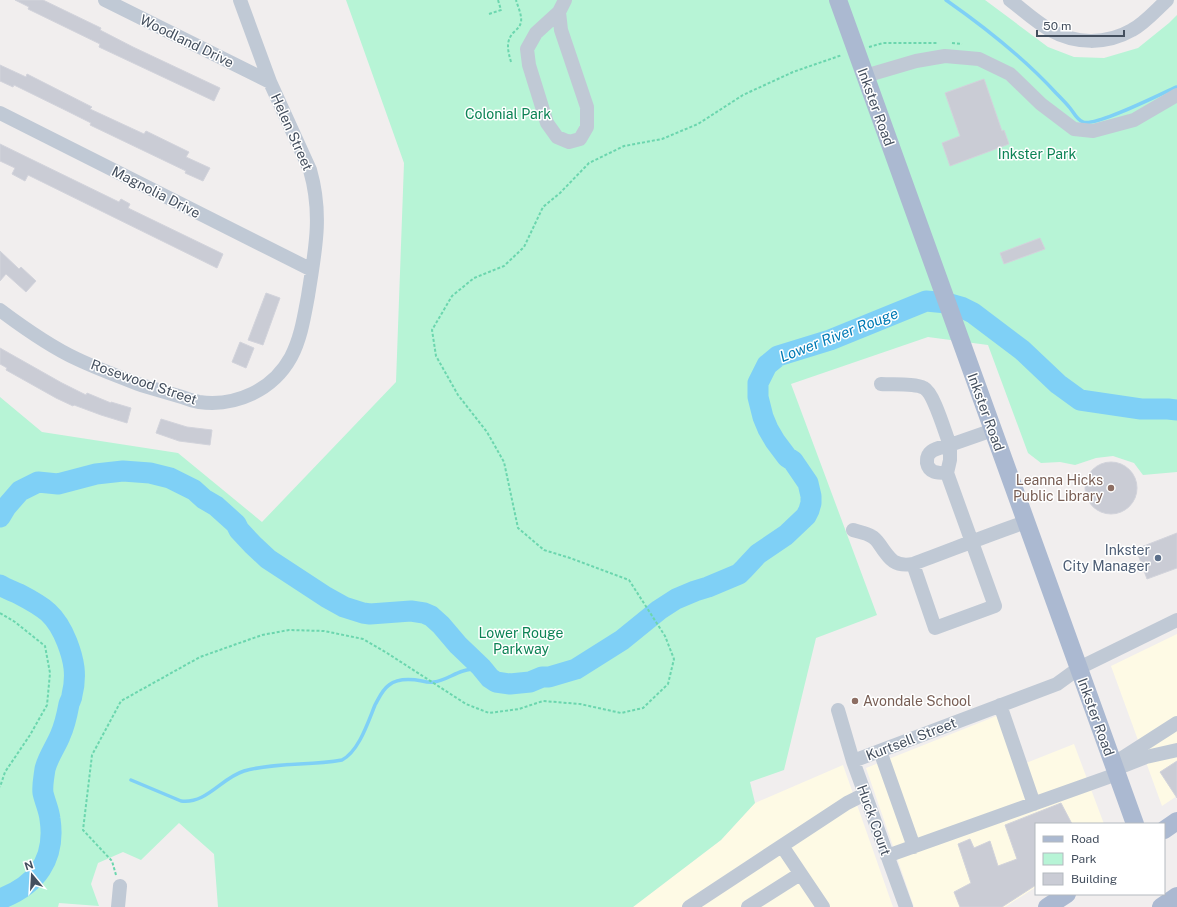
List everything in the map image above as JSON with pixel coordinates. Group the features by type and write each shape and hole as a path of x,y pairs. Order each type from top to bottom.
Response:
{"main road":[{"name":"Inkster Road","path":"838,0 1135,823"},
{"path":"1165,829 1177,822"},
{"path":"1047,907 1065,895"}],"street":[{"name":"Woodland Drive","path":"105,0 270,82"},
{"name":"Helen Street","path":"240,0 270,82 306,158 314,182 318,222 317,242 312,270"},
{"path":"1010,0 1048,29 1059,35 1079,40 1092,41 1110,39 1121,36 1133,30 1167,0"},
{"path":"562,6 561,30 587,107 587,127 580,139 570,142 557,138 547,123 528,65 527,49 536,33 562,6"},
{"path":"865,76 916,61 945,56 979,59 1010,74 1040,104 1074,129 1093,131 1134,120 1177,95"},
{"name":"Magnolia Drive","path":"0,113 312,270"},
{"name":"Rosewood Street","path":"0,310 23,328 76,359 121,378 197,402 220,403 242,399 253,394 270,383 285,366 301,332 312,270"},
{"path":"881,384 917,385 924,387 932,395 950,444 950,460 947,474 995,606 935,628 914,564"},
{"path":"947,474 934,472 930,469 927,459 928,454 950,444 993,430"},
{"path":"853,530 871,535 892,560 904,565 914,564 1026,522"},
{"name":"Kurtsell Street","path":"853,761 1057,684 1079,668 1176,623"},
{"path":"1000,705 1034,804"},
{"name":"Huck Court","path":"838,710 853,761 906,907"},
{"path":"1115,769 1177,723"},
{"path":"887,856 1034,804 1146,757 1177,750"},
{"path":"880,751 914,847"},
{"path":"689,907 847,803 865,794"},
{"path":"782,846 823,907"},
{"path":"748,907 800,874"},
{"path":"118,907 120,886"}],"path":[{"path":"489,14 501,10 498,0"},
{"path":"511,62 507,48 509,38 519,27 521,21 516,0"},
{"path":"120,886 112,861 83,830 92,755 121,701 200,657 262,635 289,630 324,631 363,639 466,704 489,713 519,709 544,701 580,704 621,713 643,708 668,684 674,659 665,636 629,580 544,550 518,528 504,462 486,432 458,395 436,356 432,330 452,296 474,278 504,266 524,247 543,207 560,193 589,163 624,146 662,139 698,124 743,95 793,72 841,55"},
{"path":"0,613 15,622 45,646 50,673 47,705 30,735 5,772 0,787"}],"shaded area":[{"path":"1177,634 1177,796 1162,806 1111,666"},
{"path":"1009,711 1026,763 1074,744 1104,823 1035,823 1035,888 1005,907 914,907 866,768"},
{"path":"843,765 893,907 633,907 721,840 755,803"}],"green space":[{"name":"Lower Rouge Parkway","path":"346,0 985,0 1048,47 1074,57 1104,58 1138,48 1177,15 1177,472 1143,475 1134,463 1113,456 1096,458 1075,465 1060,462 1041,463 1028,453 988,345 928,337 791,384 877,615 816,638 784,770 750,782 755,803 721,840 633,907 218,907 214,854 179,823 141,860 123,852 98,863 91,884 99,906 59,903 58,907 0,907 0,397 42,432 178,453 262,522 396,382 404,163"}],"building":[{"path":"15,0 43,0 101,28 100,30 133,47 220,88 214,101 99,47 100,44 28,9 29,7"},
{"path":"0,65 26,77 27,74 92,107 90,109 144,134 146,131 189,152 186,157 210,168 203,181 185,173 186,171 90,125 91,123 67,111 14,85 13,87 0,81"},
{"path":"984,79 1002,131 1004,130 1009,144 950,166 942,143 960,136 945,93"},
{"path":"0,144 119,202 121,199 130,204 128,208 223,254 217,268 28,175 25,181 12,174 15,168 0,161"},
{"path":"1040,238 1045,249 1004,264 1000,253"},
{"path":"0,251 19,269 21,267 36,281 26,292 6,274 0,281"},
{"path":"266,293 280,298 263,345 248,340"},
{"path":"240,342 254,348 246,368 232,362"},
{"path":"0,348 86,395 87,393 111,403 131,408 127,423 74,405 73,406 6,370 7,368 0,364"},
{"path":"161,419 187,427 212,430 210,445 179,441 156,433"},
{"name":"Leanna Hicks Public Library","path":"1106,462 1116,462 1126,466 1133,473 1137,483 1137,493 1133,503 1126,510 1116,514 1106,514 1096,510 1089,503 1085,493 1085,483 1089,473 1096,466"},
{"name":"Inkster City Manager","path":"1177,533 1177,568 1147,579 1136,549"},
{"path":"1177,761 1177,798 1160,772"},
{"path":"1061,803 1071,823 1035,823 1035,886 1002,907 960,907 954,892 971,883 958,844 970,839 974,848 990,841 998,866 1017,859 1005,825"}],"waterway":[{"path":"946,0 990,32 1031,67 1067,104 1077,118 1083,122 1100,120 1114,115 1176,87"},
{"name":"Lower River Rouge","path":"0,517 6,507 20,491 38,482 58,484 96,474 123,471 150,473 170,478 194,490 204,499 216,506 236,524 239,530 268,559 326,597 344,607 363,613 370,614 411,611 424,613 431,616 490,678 496,682 510,684 530,682 542,677 549,677 576,669 622,640 659,610 676,599 739,574 758,554 786,535 806,516 811,503 808,483 793,461 787,457 775,441 768,429 758,397 758,383 767,365 778,356 830,340 926,301 947,303 961,307 973,313 1022,350 1058,384 1080,400 1141,409 1177,410"},
{"name":"Lower River Rouge","path":"0,585 36,603 54,618 63,632 67,642 73,661 74,674 72,696 65,724 45,769 43,793 49,816 51,833 50,847 41,869 33,879 24,887 0,899"},
{"path":"131,780 181,801 190,801 199,799 236,774 244,771 268,766 342,760 348,756 358,743 375,705 389,685 396,681 405,680 430,682 438,681 463,671 481,667"}],"place":[{"name":"Leanna Hicks Public Library","path":"1111,488"},
{"name":"Inkster City Manager","path":"1158,558"},
{"name":"Avondale School","path":"855,701"}],"park label":[{"name":"Colonial Park","path":"508,114"},
{"name":"Inkster Park","path":"1037,154"}]}
